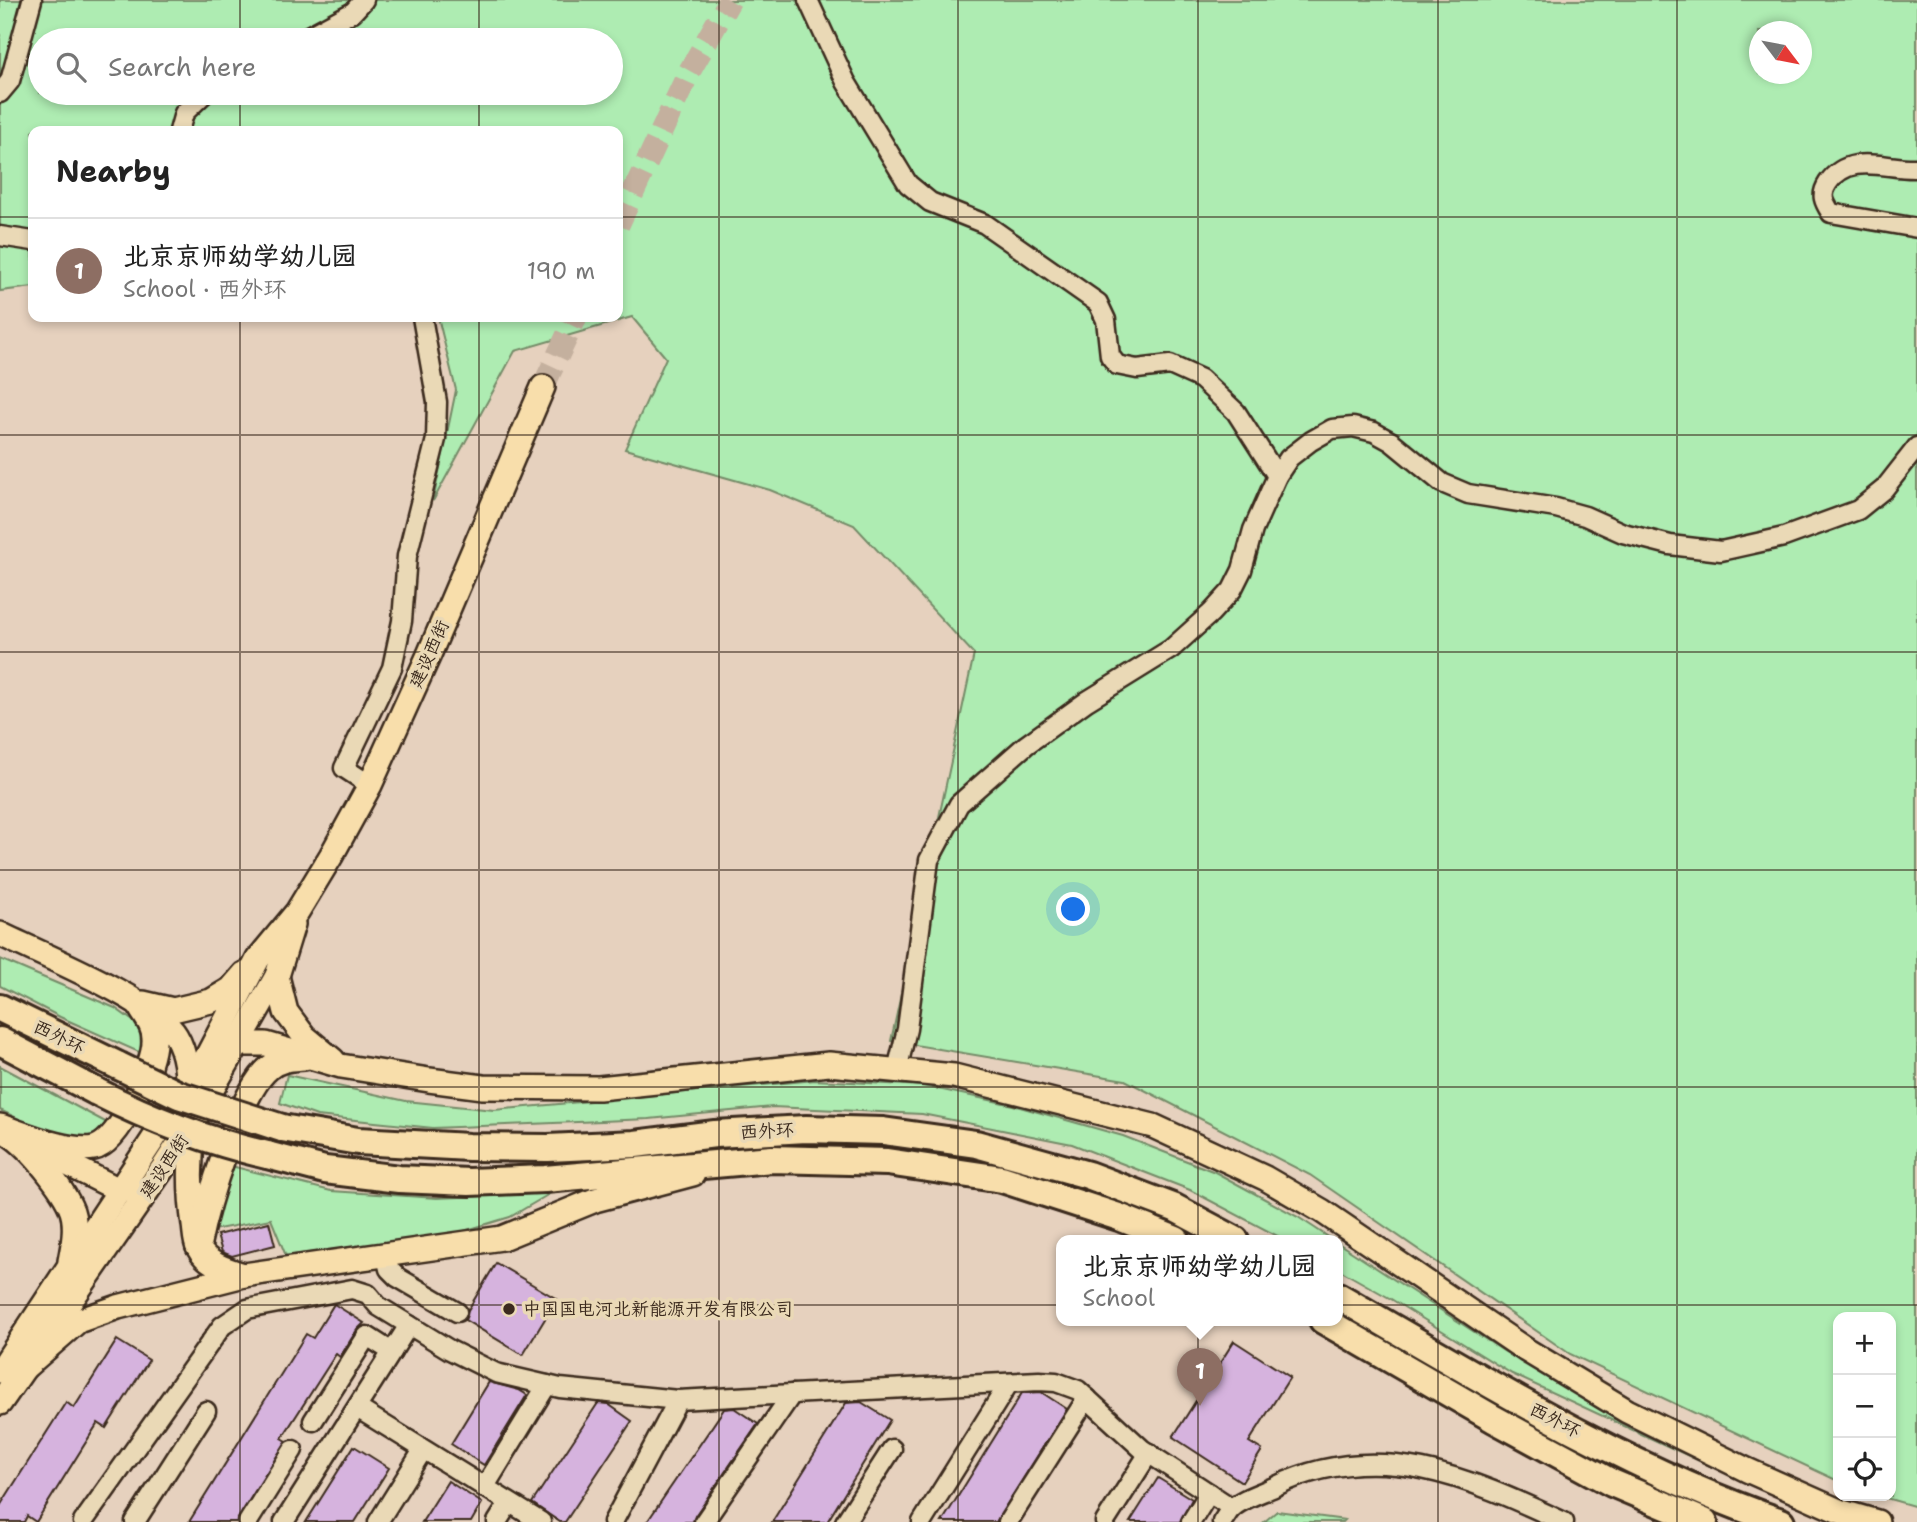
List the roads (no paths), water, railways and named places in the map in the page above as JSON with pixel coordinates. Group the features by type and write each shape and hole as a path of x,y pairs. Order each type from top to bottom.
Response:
{"highway":[{"name":"西外环","path":"0,1008 179,1095 282,1128 358,1141 495,1147 635,1143 715,1134 806,1129 883,1131 976,1144 1088,1175 1175,1208 1226,1235"},
{"name":"西外环","path":"0,1041 148,1118 237,1148 325,1170 399,1179 469,1182 545,1179 772,1159 887,1163 1002,1179 1119,1217 1164,1235"},
{"name":"西外环","path":"1343,1299 1528,1406 1632,1460 1739,1508 1781,1522"},
{"name":"西外环","path":"1333,1326 1494,1419 1612,1483 1704,1522"}],"main road":[{"name":"建设西街","path":"0,1371 196,1074 258,958 297,912 331,856 370,785 428,657 543,387"},
{"name":"建设西街","path":"0,1403 168,1161 194,1119 277,976 297,912"},
{"path":"0,934 136,1001 160,1018 176,1036 185,1062 196,1074 189,1166 198,1247 211,1261 244,1275"},
{"path":"136,1001 173,1010 211,1001 231,989 258,958"},
{"path":"277,976 286,1012 304,1036 341,1066"},
{"path":"6,1131 57,1145 93,1149 105,1144 123,1123 153,1054 152,1025 136,1001"},
{"path":"6,1131 119,1190 131,1191 168,1161 196,1074 222,1048 239,1044 266,1044 374,1073 484,1087 599,1088 828,1063 954,1076 1153,1126 1265,1178 1322,1211 1526,1350 1627,1411 1747,1470 1839,1511 1877,1522"},
{"path":"198,1247 217,1176 248,1096 269,1068 285,1059 314,1058"},
{"path":"6,1131 50,1175 72,1212 74,1242 68,1270"},
{"path":"23,1369 78,1321 118,1307 244,1275 502,1238 595,1200 691,1174 787,1159"}],"street":[{"path":"0,93 10,81 32,0"},
{"path":"323,28 353,12 364,0"},
{"path":"808,0 846,82 908,184 930,202 985,224 1098,303 1105,320 1110,356 1117,365 1137,369 1170,365 1201,379 1236,412 1277,476"},
{"path":"180,126 184,113 192,105"},
{"path":"1917,168 1906,169 1872,162 1847,167 1833,176 1823,190 1824,202 1831,213 1917,228"},
{"path":"0,236 28,240"},
{"path":"370,785 345,768 392,668 402,621 407,556 436,439 437,402 423,322"},
{"path":"897,1070 907,1029 929,860 959,804 1026,745 1087,701 1171,649 1211,613 1232,590 1242,570 1253,530 1277,476 1290,458 1311,441 1332,429 1353,427 1374,432 1392,442 1442,483 1468,494 1556,508 1585,516 1623,533 1670,545 1721,551 1784,537 1858,510 1884,489 1917,447"},
{"path":"386,1256 389,1269 397,1277 457,1312"},
{"path":"83,1522 222,1326 247,1309 352,1289 368,1294 378,1306 450,1350 496,1373 547,1385 678,1400 1056,1382 1078,1390 1149,1454 1209,1493 1227,1515 1295,1476 1330,1466 1392,1463 1457,1476 1564,1522"},
{"path":"284,1522 410,1325"},
{"path":"313,1421 367,1336 392,1352"},
{"path":"922,1522 1009,1383"},
{"path":"484,1488 547,1385"},
{"path":"704,1522 792,1394"},
{"path":"1008,1522 1087,1398"},
{"path":"613,1522 678,1400"},
{"path":"357,1408 541,1522"},
{"path":"135,1522 206,1411"},
{"path":"845,1522 892,1449"},
{"path":"248,1522 293,1450"},
{"path":"377,1522 423,1450"},
{"path":"1105,1522 1149,1454"},
{"path":"1191,1522 1209,1493"},
{"path":"497,1522 509,1503"}],"tunnel":[{"path":"623,214 689,72 730,0"},
{"path":"543,387 574,322"}],"place":[{"name":"中国国电河北新能源开发有限公司","path":"509,1309"},
{"name":"北京京师幼学幼儿园","path":"1200,1406"}]}
